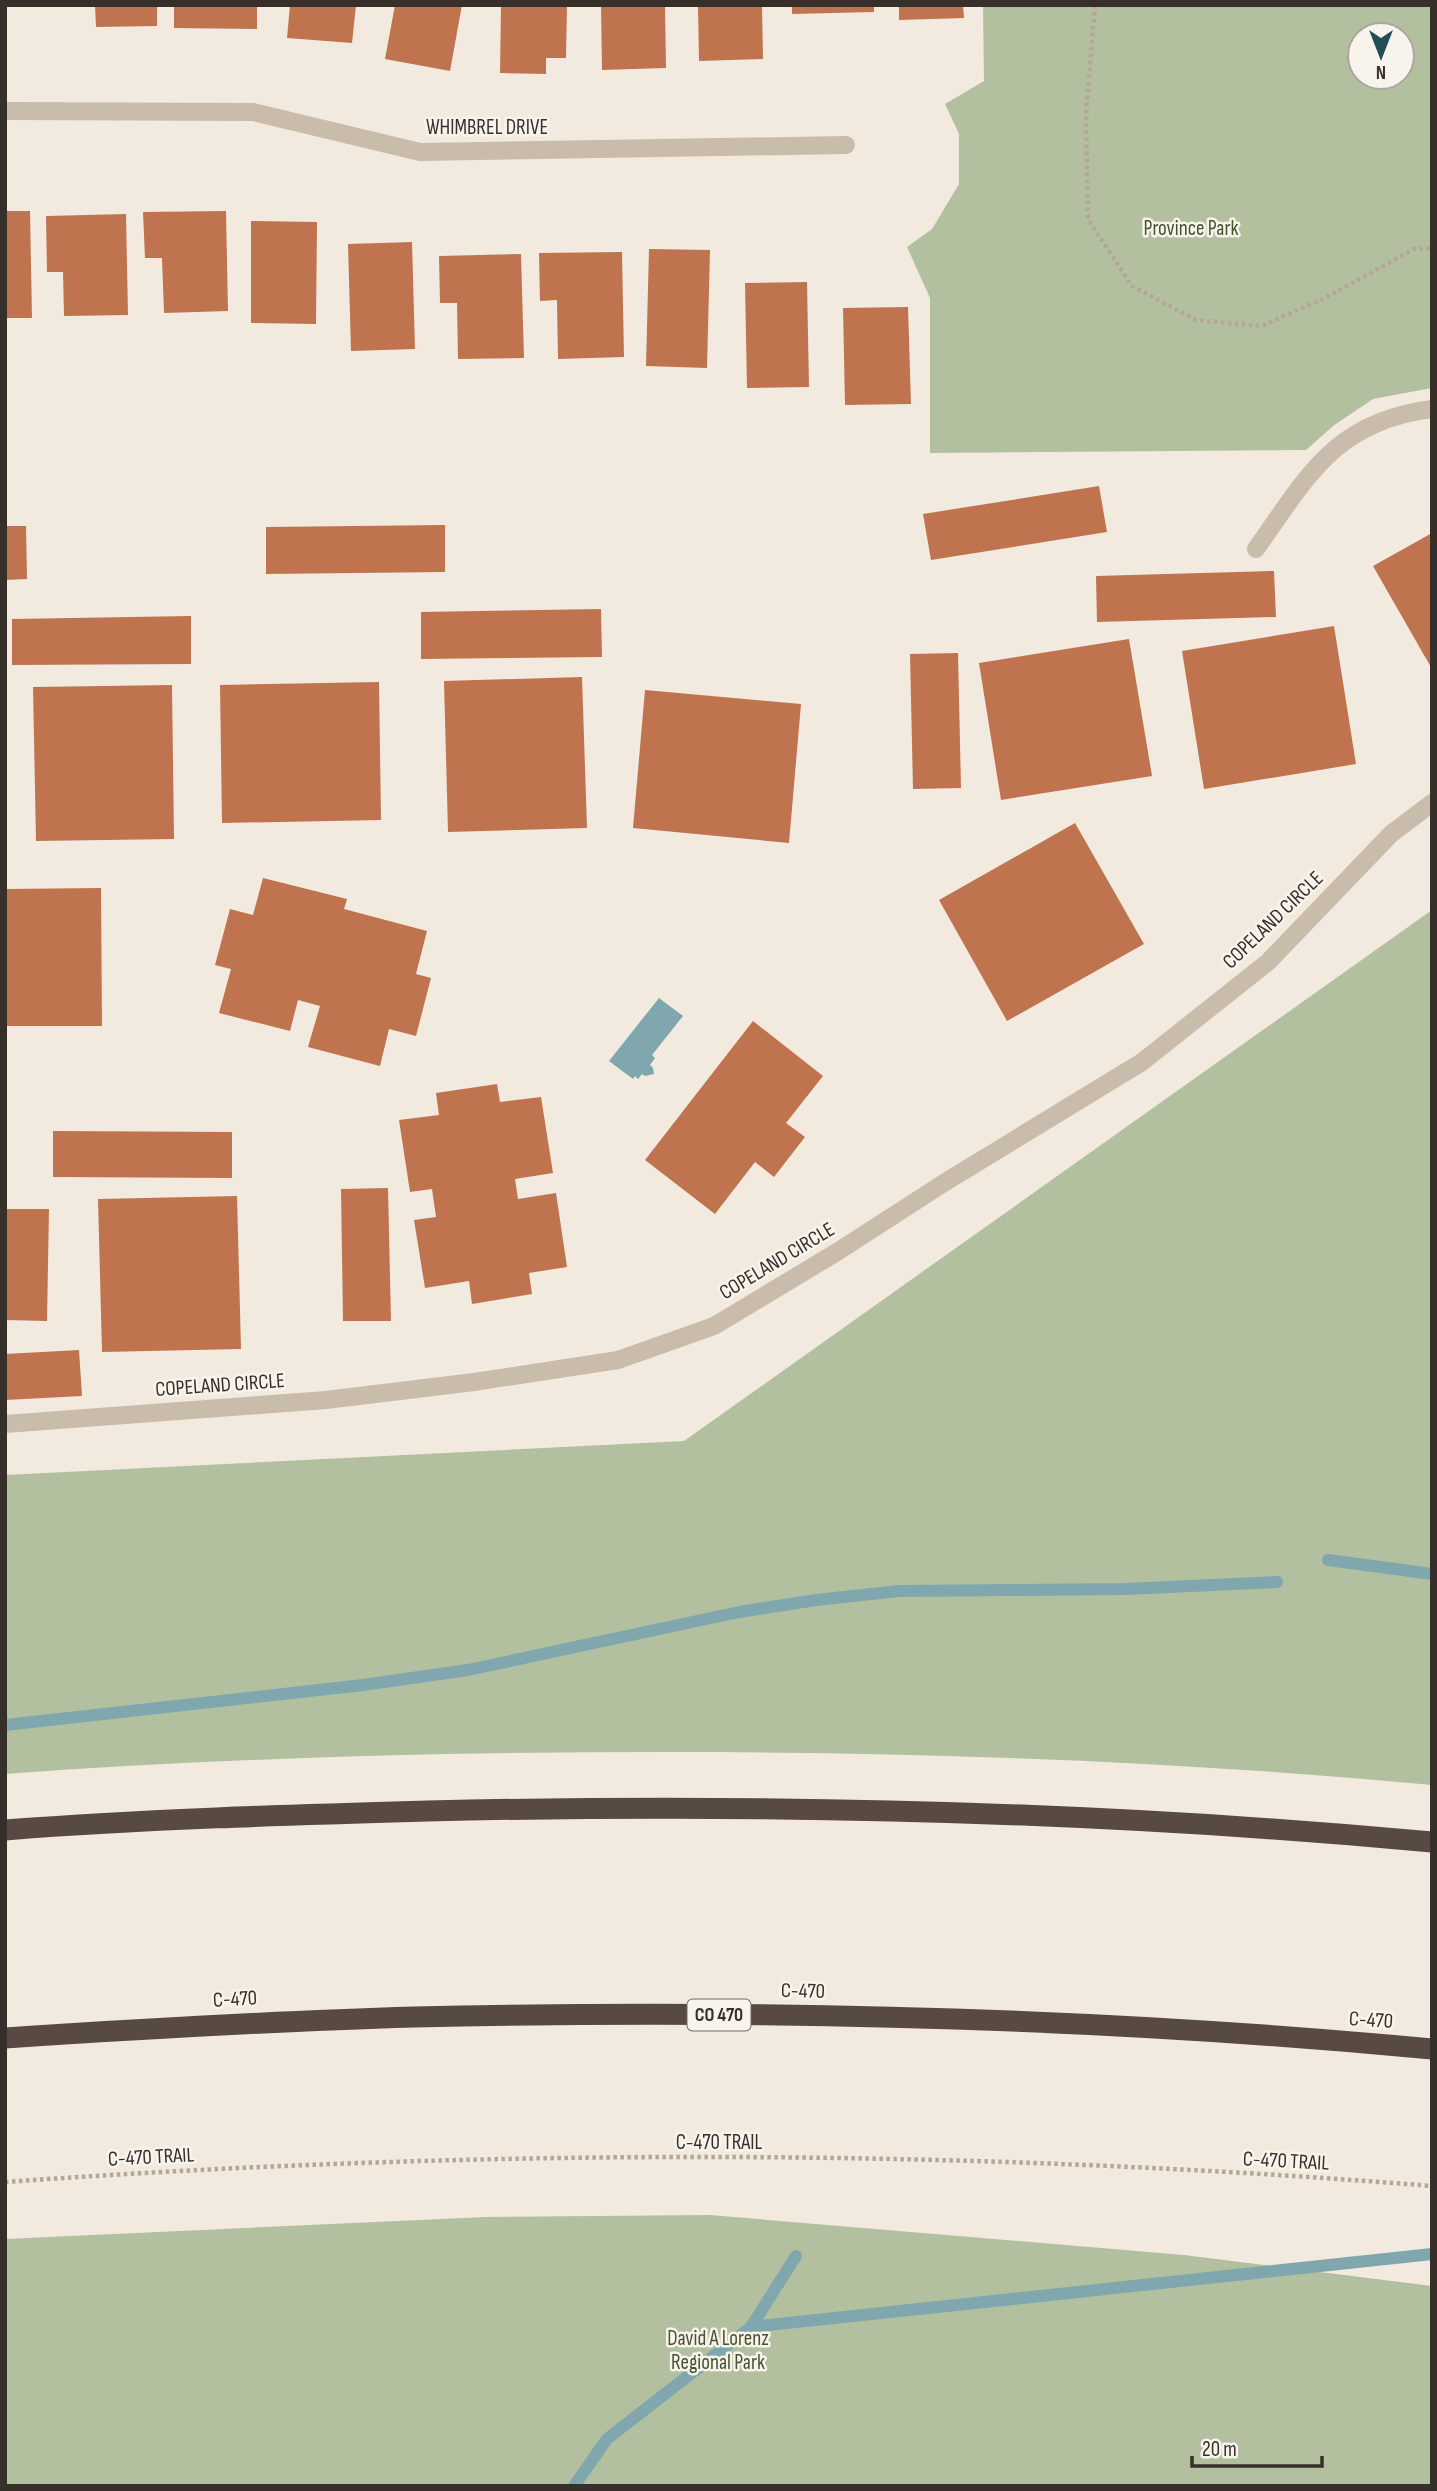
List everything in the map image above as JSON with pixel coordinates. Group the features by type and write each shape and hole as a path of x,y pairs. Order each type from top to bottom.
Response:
{"highway":[{"path":"5,1830 307,1814 588,1808 827,1809 1056,1817 1432,1842"},
{"name":"C-470","path":"5,2038 207,2025 411,2017 780,2015 1138,2027 1432,2049"}],"street":[{"name":"WHIMBREL DRIVE","path":"5,111 253,112 420,152 846,145"},
{"path":"1256,549 1310,474 1336,446 1373,424 1409,412 1432,409"},
{"name":"COPELAND CIRCLE","path":"5,1424 326,1400 474,1382 618,1360 714,1326 1142,1062 1268,962 1391,834 1432,803"}],"path":[{"path":"1095,5 1086,114 1088,219 1132,286 1196,320 1261,326 1323,299 1414,249 1432,247"},
{"name":"C-470 TRAIL","path":"5,2182 181,2171 465,2160 747,2158 1066,2164 1432,2186"}],"green space":[{"name":"Province Park","path":"983,5 1432,5 1432,388 1373,399 1333,426 1306,450 930,453 930,298 907,247 932,229 959,184 959,134 945,104 984,81"},
{"path":"1432,910 1432,1785 1145,1764 761,1752 582,1752 335,1757 5,1774 5,1475 684,1441"},
{"name":"David A Lorenz Regional Park","path":"710,2215 1184,2255 1432,2286 1432,2486 5,2486 5,2239 486,2217"}],"water":[{"path":"659,998 683,1016 652,1055 655,1058 650,1065 654,1074 642,1074 638,1079 635,1076 633,1079 609,1061"}],"building":[{"path":"95,5 157,5 157,26 96,27"},
{"path":"174,5 257,5 257,29 174,28"},
{"path":"290,5 356,5 352,43 287,38"},
{"path":"395,5 462,5 450,71 385,59"},
{"path":"501,5 567,5 566,58 546,58 546,74 500,73"},
{"path":"601,5 665,5 666,68 602,70"},
{"path":"698,5 762,5 763,59 699,61"},
{"path":"792,5 874,5 874,12 792,14"},
{"path":"899,5 963,5 964,18 899,20"},
{"path":"5,211 30,211 32,318 5,318"},
{"path":"226,211 228,311 164,313 162,258 145,258 143,212"},
{"path":"126,214 128,315 64,316 63,272 47,272 46,216"},
{"path":"251,221 317,222 316,324 251,323"},
{"path":"412,242 415,349 351,351 348,244"},
{"path":"649,249 710,250 707,368 646,366"},
{"path":"622,252 624,357 558,359 557,300 540,301 539,253"},
{"path":"521,254 524,358 458,359 457,303 440,303 439,256"},
{"path":"807,282 809,387 747,388 745,283"},
{"path":"908,307 911,404 845,405 843,308"},
{"path":"1099,486 1107,532 931,560 923,514"},
{"path":"445,525 445,572 266,574 266,527"},
{"path":"5,526 26,526 27,579 5,580"},
{"path":"1432,533 1432,669 1373,566"},
{"path":"1274,571 1276,617 1097,622 1096,576"},
{"path":"601,609 602,657 421,659 421,612"},
{"path":"191,616 191,664 12,665 12,619"},
{"path":"1334,626 1356,764 1204,789 1182,651"},
{"path":"1129,639 1152,776 1001,800 979,663"},
{"path":"958,653 961,788 913,789 910,654"},
{"path":"582,677 587,828 448,832 444,681"},
{"path":"379,682 381,820 222,823 220,685"},
{"path":"172,685 174,839 36,841 33,687"},
{"path":"645,690 801,704 789,843 633,828"},
{"path":"1075,823 1144,944 1007,1021 939,900"},
{"path":"263,878 347,899 344,909 427,931 416,974 431,978 416,1036 389,1029 380,1066 308,1047 320,1006 298,1000 290,1031 219,1013 231,969 215,965 230,909 253,915"},
{"path":"101,888 102,1026 5,1026 5,889"},
{"path":"753,1021 823,1076 786,1123 805,1137 774,1177 755,1162 715,1214 645,1160"},
{"path":"497,1084 500,1102 541,1097 553,1173 515,1179 518,1199 556,1193 567,1267 529,1273 532,1294 472,1304 469,1281 425,1288 414,1220 436,1217 432,1189 410,1192 399,1120 439,1115 436,1093"},
{"path":"53,1131 232,1132 232,1178 53,1177"},
{"path":"388,1188 391,1321 343,1321 341,1189"},
{"path":"237,1196 241,1349 102,1352 98,1199"},
{"path":"5,1209 49,1209 47,1321 5,1320"},
{"path":"79,1350 82,1396 5,1400 5,1354"}],"waterway":[{"path":"1328,1560 1432,1574"},
{"path":"5,1725 363,1685 468,1670 739,1612 816,1600 899,1591 1126,1589 1277,1582"},
{"path":"574,2486 607,2439 751,2327 1432,2254"},
{"path":"751,2327 796,2256"}]}
